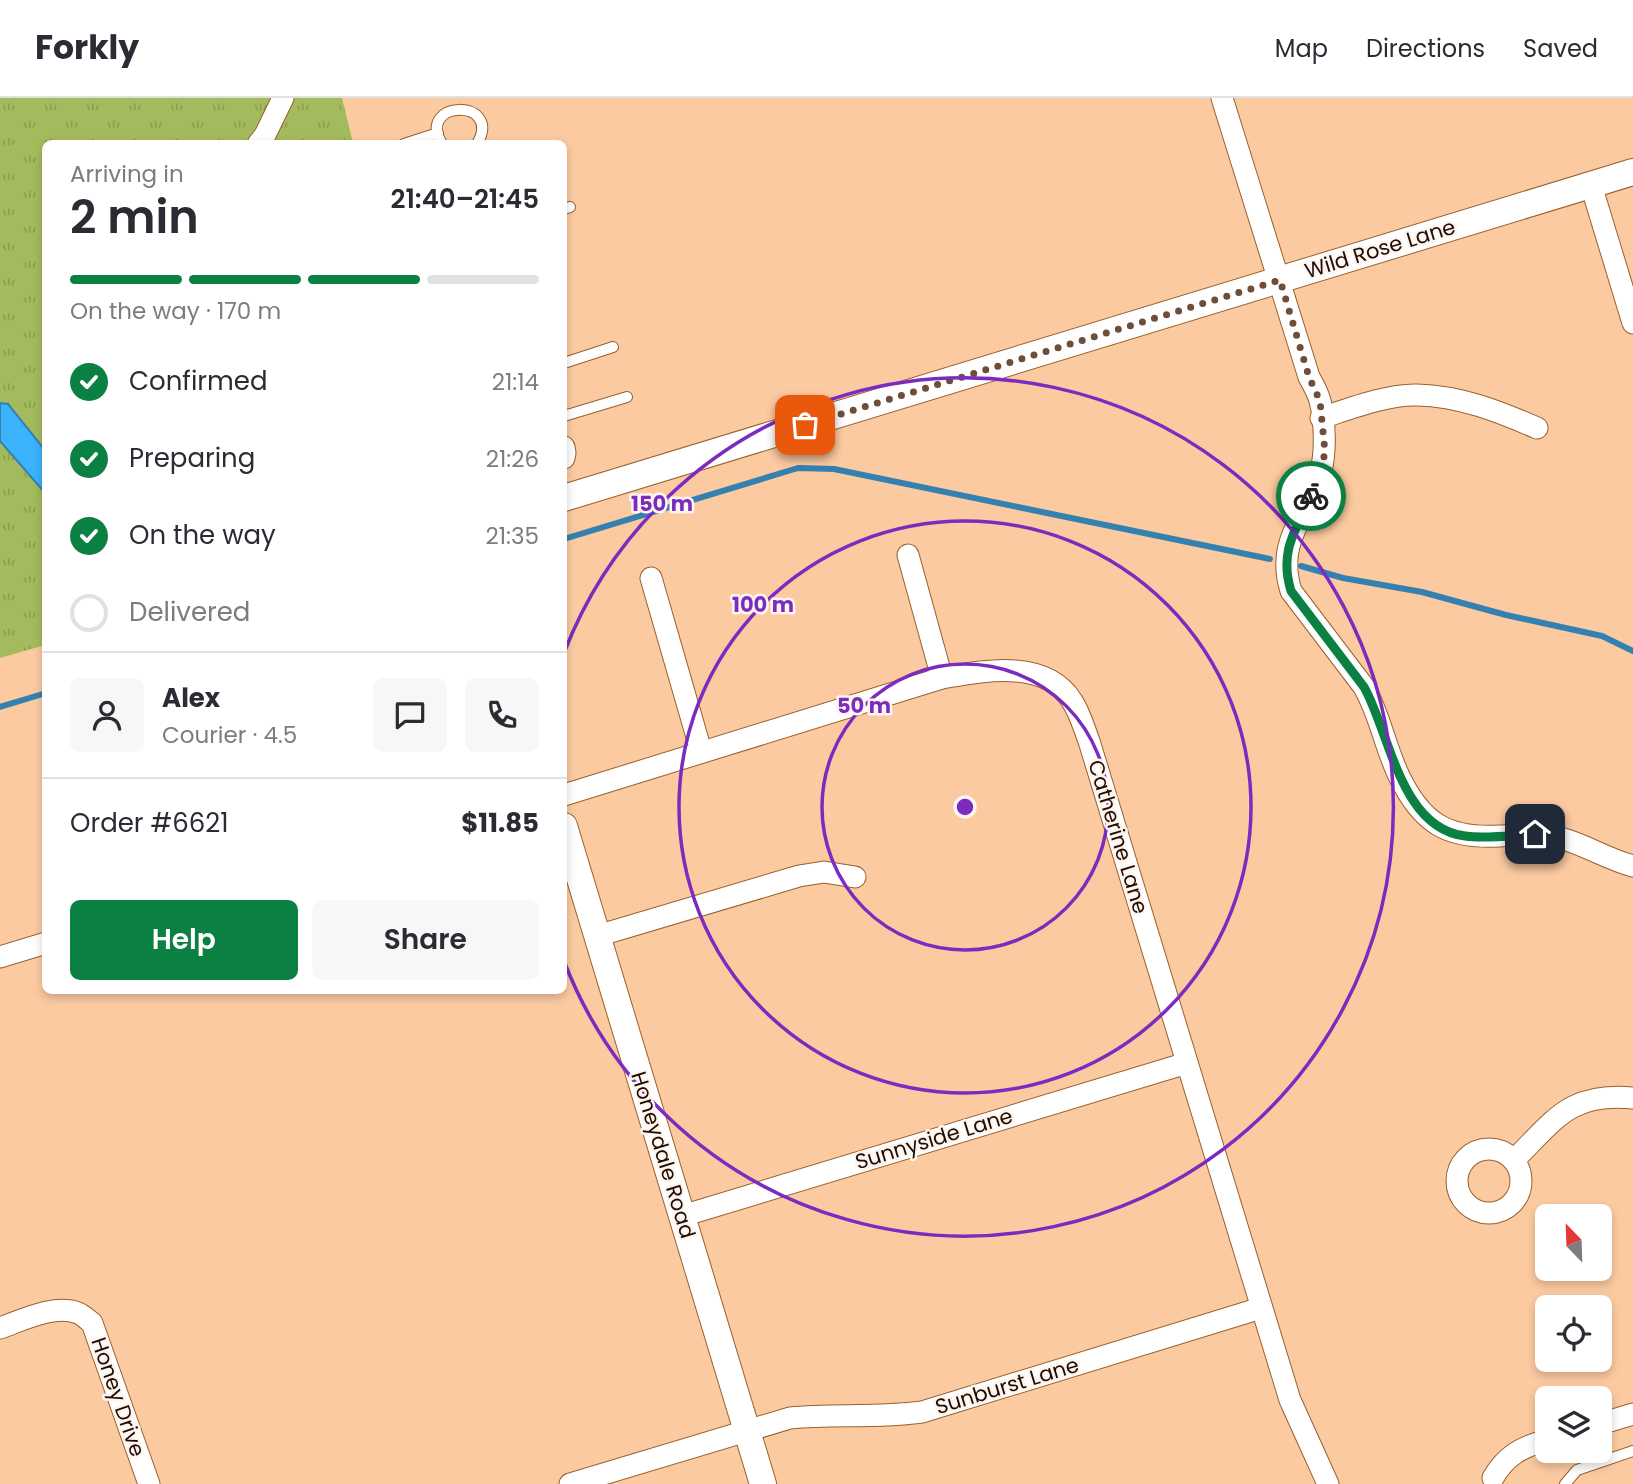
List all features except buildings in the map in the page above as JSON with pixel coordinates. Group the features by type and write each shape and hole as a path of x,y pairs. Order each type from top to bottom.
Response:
{"street":[{"path":"261,140 283,98"},
{"path":"1222,98 1309,377 1320,401 1325,452 1321,470 1290,539 1285,557 1291,591 1364,687 1373,704 1399,776 1420,809 1439,826 1463,836 1552,835 1633,866"},
{"name":"Wild Rose Lane","path":"567,495 1633,172"},
{"path":"1591,185 1633,323"},
{"path":"1321,418 1364,404 1414,394 1475,403 1537,428"},
{"path":"908,555 942,678"},
{"path":"651,578 701,751"},
{"name":"Catherine Lane","path":"567,794 942,678 1000,669 1041,677 1059,686 1072,700 1088,741 1293,1409 1328,1484"},
{"name":"Honeydale Road","path":"567,836 763,1484"},
{"path":"597,936 799,876 824,872 855,877"},
{"path":"0,957 42,944"},
{"name":"Sunnyside Lane","path":"682,1216 1186,1063"},
{"path":"1514,1160 1561,1112 1586,1101 1612,1096 1633,1098"},
{"name":"Sunburst Lane","path":"570,1484 790,1418 922,1412 1261,1308"},
{"name":"Honey Drive","path":"0,1328 45,1313 61,1311 79,1313 92,1323 149,1484"},
{"path":"1612,1420 1633,1413"},
{"path":"1493,1478 1501,1464 1513,1452 1535,1444"}],"lane":[{"path":"440,138 441,118 446,112 459,107 467,108 478,117 481,123 479,140"},
{"path":"567,362 613,347"},
{"path":"567,415 627,397"},
{"path":"1565,1484 1577,1470 1633,1451"}],"green space":[{"path":"0,98 342,98 352,140 42,140 42,646 0,658"}],"water":[{"path":"0,403 8,404 42,446 42,490 0,441"}],"waterway":[{"path":"567,538 798,468 834,469 1270,559"},
{"path":"1301,566 1343,578 1422,592 1506,615 1602,636 1633,651"},
{"path":"0,707 42,694"}],"way so far":[{"path":"805,425 1280,280 1309,377 1320,401 1325,452 1311,496"}],"route":[{"path":"1311,496 1290,539 1285,557 1291,591 1364,687 1373,704 1399,776 1420,809 1446,830 1463,836 1535,834"}]}
